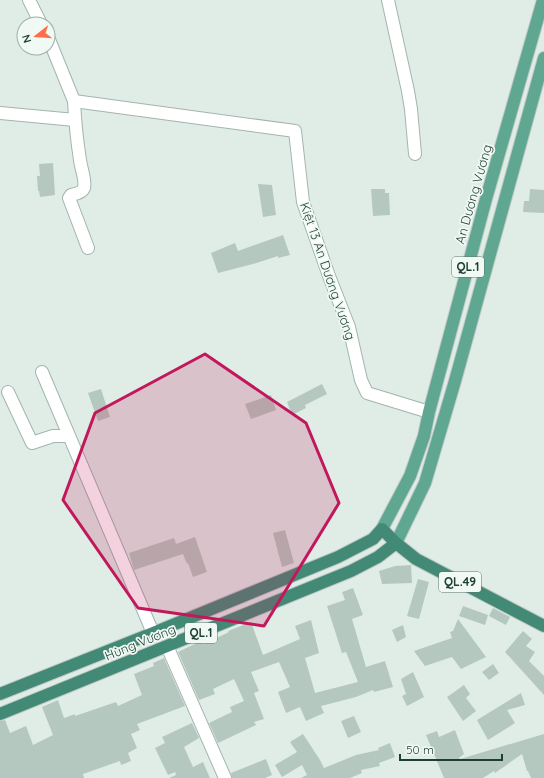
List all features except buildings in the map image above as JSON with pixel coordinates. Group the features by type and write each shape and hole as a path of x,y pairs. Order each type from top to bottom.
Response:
{"highway":[{"name":"QL.49","path":"382,529 396,543 416,559 544,626"},
{"name":"Hùng Vương","path":"0,694 338,557 373,539 382,529"},
{"name":"Hùng Vương","path":"0,714 351,571 378,557 396,543"}],"main road":[{"name":"An Dương Vương","path":"382,529 410,476 424,436 429,412 486,199 543,0"},
{"name":"QL.1","path":"396,543 425,483 455,381 544,58"},
{"path":"525,62 541,70"}],"street":[{"path":"29,0 37,16"},
{"path":"388,0 408,91 415,154"},
{"path":"55,56 74,102 84,188 81,192 69,198 88,248"},
{"name":"Kiệt 13 An Dương Vương","path":"74,102 295,131 303,202 349,327 361,380 367,393 429,412"},
{"path":"0,112 75,120"},
{"path":"42,372 153,633"},
{"path":"8,392 32,443 53,436 69,436"},
{"path":"167,646 225,778"}],"highlighted area":[{"path":"205,354 306,423 339,503 264,626 138,608 63,500 95,413"}]}
